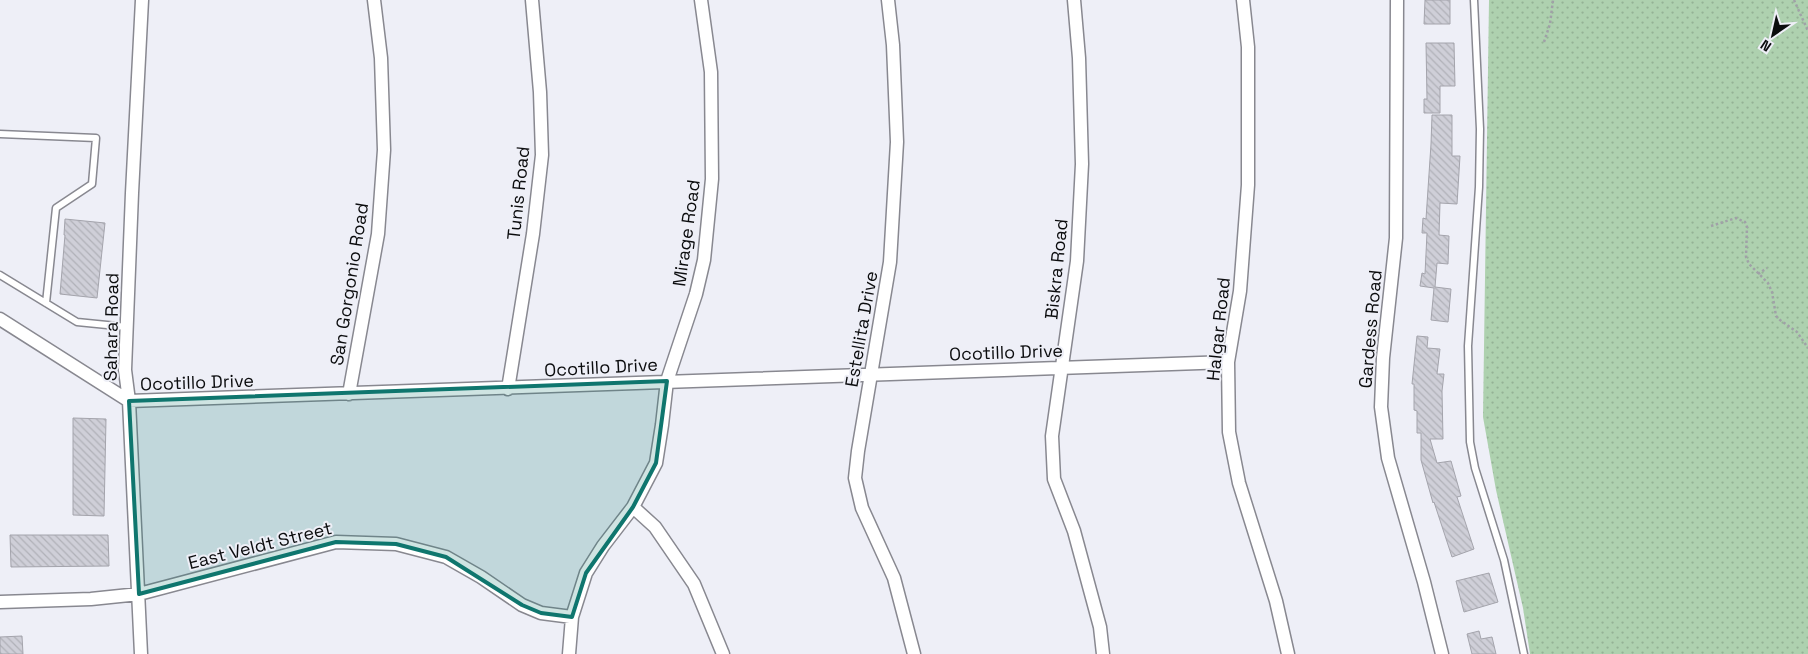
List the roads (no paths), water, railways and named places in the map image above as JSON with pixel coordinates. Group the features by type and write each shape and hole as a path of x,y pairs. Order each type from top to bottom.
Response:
{"street":[{"name":"Sahara Road","path":"141,654 129,402 125,370 142,0"},
{"name":"San Gorgonio Road","path":"349,394 378,234 384,150 382,58 374,0"},
{"name":"Tunis Road","path":"508,389 542,155 540,92 532,0"},
{"name":"Mirage Road","path":"569,654 572,617 586,573 603,546 633,508 656,463 667,381 696,294 704,260 712,179 711,72 701,0"},
{"name":"Estellita Drive","path":"888,0 893,45 897,142 890,262 855,478 862,508 894,578 914,654"},
{"name":"Biskra Road","path":"1074,0 1079,58 1082,164 1077,261 1052,436 1054,479 1074,531 1100,627 1103,654"},
{"name":"Halgar Road","path":"1243,0 1248,47 1248,186 1240,291 1228,362 1229,432 1237,474 1276,601 1288,654"},
{"name":"Gardess Road","path":"1397,0 1396,238 1383,358 1381,407 1388,458 1424,582 1442,654"},
{"name":"Ocotillo Drive","path":"0,319 129,402 1228,362"},
{"path":"633,508 655,527 694,584 723,654"},
{"name":"East Veldt Street","path":"0,602 138,594 336,542 396,544 446,557 481,577 522,605 541,613 572,617"}],"lane":[{"path":"1474,0 1480,129 1479,187 1468,346 1470,442 1475,468 1504,560 1524,654"},
{"path":"0,134 96,138 92,184 56,208 46,303"},
{"path":"0,275 77,322 127,327"}]}
